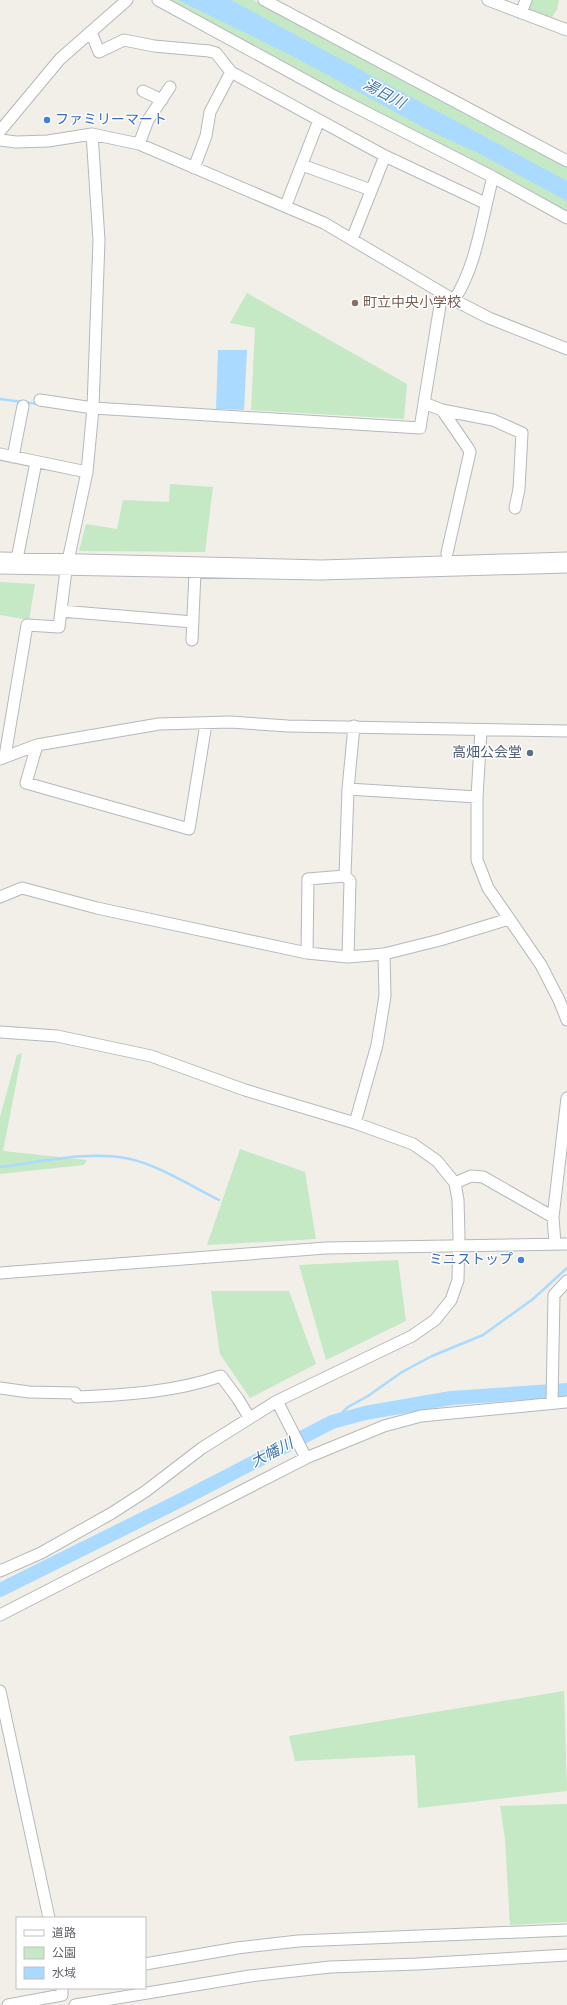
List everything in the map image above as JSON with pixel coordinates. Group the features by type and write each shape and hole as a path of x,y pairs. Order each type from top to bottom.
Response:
{"street":[{"path":"0,131 60,60 127,0"},
{"path":"158,0 336,97 493,177 567,218"},
{"path":"264,0 567,161"},
{"path":"488,0 567,30"},
{"path":"521,13 526,0"},
{"path":"91,32 100,52 124,40 154,46 209,51 216,53 231,72 385,156 485,203"},
{"path":"194,168 206,136 210,112 231,72"},
{"path":"139,144 148,120 170,87"},
{"path":"143,91 162,100"},
{"path":"286,205 319,120"},
{"path":"3,758 27,625 59,627 67,565 88,472 93,408 99,240 92,134"},
{"path":"0,140 16,142 48,141 92,134 139,144 286,205 324,223 454,300 489,318 567,349"},
{"path":"352,239 385,156"},
{"path":"302,165 371,190"},
{"path":"454,300 462,288 472,260 485,203 493,177"},
{"path":"40,400 93,408 420,428 442,293"},
{"path":"424,403 442,410 493,420 522,433 519,489 515,508"},
{"path":"12,456 22,406"},
{"path":"442,410 470,452 447,553"},
{"path":"0,454 88,472"},
{"path":"17,559 36,462"},
{"path":"0,558 67,565 195,572 327,574 567,567"},
{"path":"0,568 67,565 322,566 567,558"},
{"path":"192,640 195,572"},
{"path":"61,611 193,622"},
{"path":"3,758 37,745 159,724 206,724 230,722 481,730 567,731"},
{"path":"37,745 26,783 189,829 206,724"},
{"path":"348,957 350,881 345,876 348,789 354,726"},
{"path":"481,730 477,797 477,860 488,888 563,998 567,1020"},
{"path":"348,789 477,797"},
{"path":"307,953 308,879 345,876"},
{"path":"0,896 22,888 97,908 307,953 348,957 384,954 509,920"},
{"path":"355,1123 378,1046 385,996 384,954"},
{"path":"0,1032 57,1036 152,1056 246,1090 355,1123 414,1144 437,1161 455,1183 458,1200 459,1246 458,1280 456,1287 451,1300 435,1320 412,1336 277,1401 249,1417 202,1448 146,1491 112,1513 41,1553 0,1571"},
{"path":"555,1244 553,1217 567,1098"},
{"path":"455,1183 471,1176 483,1177 553,1217"},
{"path":"0,1284 2,1273 326,1248 567,1244"},
{"path":"552,1403 554,1294 567,1281"},
{"path":"0,1388 29,1392 75,1393 77,1398 135,1394 194,1385 221,1376 249,1417"},
{"path":"277,1401 306,1458"},
{"path":"0,1615 306,1458 384,1426 421,1416 567,1402"},
{"path":"0,1695 50,1917"},
{"path":"146,1964 237,1948 298,1941 567,1930"},
{"path":"75,2005 250,1976 330,1967 417,1964 567,1955"},
{"path":"8,2005 62,1995 62,1989"}],"green space":[{"path":"163,0 253,0 567,166 567,213"},
{"path":"532,0 559,0 557,10 552,17 528,13"},
{"path":"247,293 407,384 404,419 251,410 255,328 230,323"},
{"path":"170,484 213,487 205,552 79,551 86,524 117,529 123,500 169,502"},
{"path":"0,582 35,584 29,620 0,615"},
{"path":"22,1053 3,1151 87,1160 84,1165 0,1174 0,1117 17,1055"},
{"path":"240,1149 305,1172 316,1239 207,1245"},
{"path":"398,1260 406,1321 326,1360 299,1265"},
{"path":"211,1291 289,1291 316,1364 250,1398 220,1354"},
{"path":"564,1691 567,1791 418,1808 415,1755 295,1761 289,1736"},
{"path":"567,1804 567,1922 510,1925 505,1839 500,1806"}],"water":[{"name":"湯日川","path":"178,0 231,0 567,181 567,201 476,152 430,131 298,59"},
{"path":"218,350 247,350 244,410 216,409"}],"waterway":[{"path":"0,399 38,404"},
{"path":"0,1167 82,1156 130,1159 152,1166 219,1200"},
{"path":"332,1422 348,1407 368,1396 402,1372 432,1356 483,1335 533,1299 567,1268"},
{"name":"大幡川","path":"0,1590 179,1501 332,1422 365,1413 451,1398 567,1390"}],"place":[{"name":"ファミリーマート","path":"47,120"},
{"name":"町立中央小学校","path":"355,303"},
{"name":"高畑公会堂","path":"530,753"},
{"name":"ミニストップ","path":"521,1260"}]}
